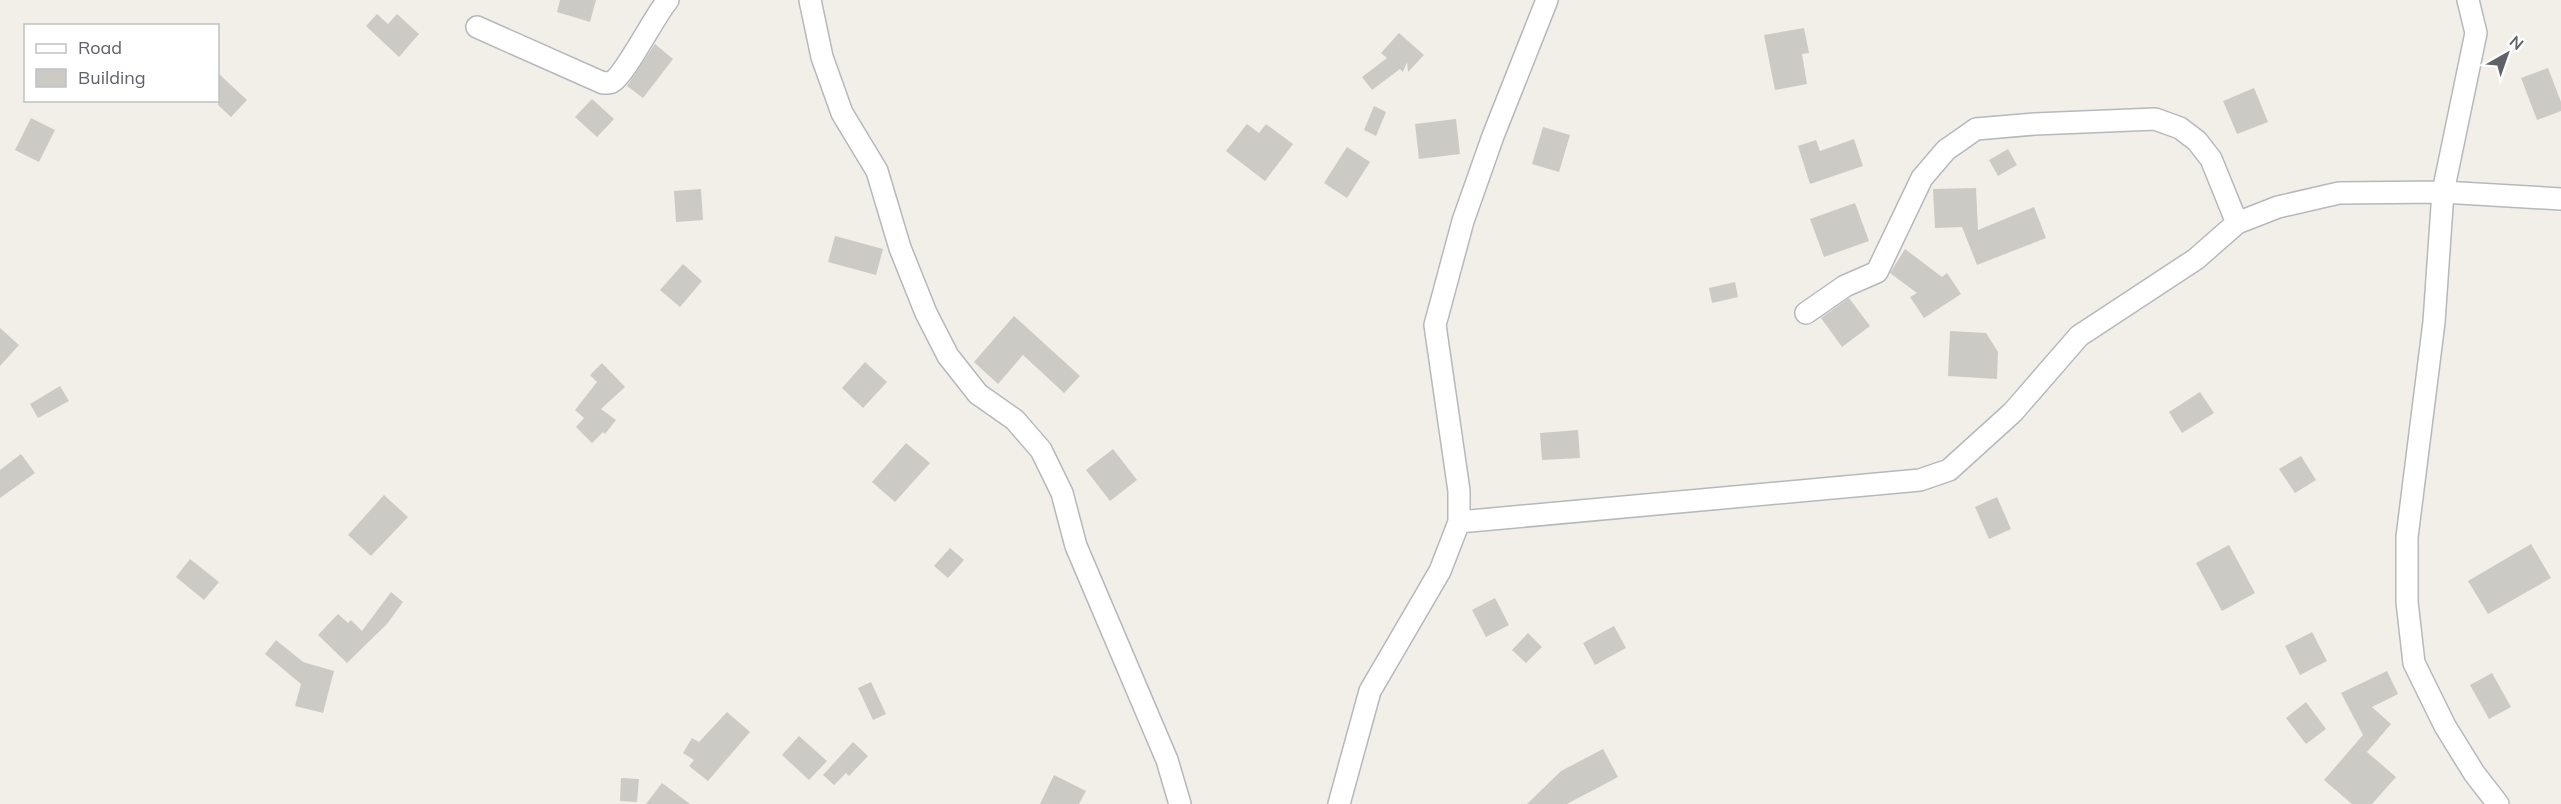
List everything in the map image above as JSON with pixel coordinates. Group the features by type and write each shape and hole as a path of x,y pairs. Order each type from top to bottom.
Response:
{"street":[{"path":"477,27 603,83 613,81 622,71 658,11 668,0"},
{"path":"810,0 822,57 842,113 877,171 900,248 926,313 948,356 978,394 1015,420 1041,450 1062,493 1076,546 1167,760 1180,804"},
{"path":"1339,804 1370,691 1440,571 1459,522 1459,491 1435,325 1463,220 1493,135 1547,0"},
{"path":"2468,0 2476,33 2443,192 2434,322 2407,537 2407,602 2414,663 2445,726 2474,773 2498,804"},
{"path":"1806,313 1845,286 1877,272 1922,178 1946,150 1976,129 2155,119 2172,125 2197,141 2211,159 2238,223"},
{"path":"1459,522 1920,480 1949,470 2013,412 2079,336 2196,259 2238,223 2278,207 2339,193 2443,192 2561,199"}],"building":[{"path":"560,0 596,0 590,22 557,12"},
{"path":"377,14 388,24 397,14 419,34 399,57 366,26"},
{"path":"1804,28 1809,53 1802,54 1807,84 1775,90 1764,35"},
{"path":"1399,33 1424,55 1408,72 1407,62 1403,72 1400,69 1372,90 1362,77 1387,58 1381,53"},
{"path":"655,44 673,59 643,98 627,86"},
{"path":"2548,68 2561,102 2561,111 2537,120 2521,78"},
{"path":"219,74 247,100 231,117 218,105"},
{"path":"2254,88 2268,122 2237,134 2223,101"},
{"path":"592,99 614,119 597,137 575,117"},
{"path":"1374,106 1386,112 1376,136 1364,130"},
{"path":"31,118 55,130 39,162 15,150"},
{"path":"1456,119 1460,154 1419,159 1415,124"},
{"path":"1247,124 1259,133 1266,124 1293,144 1265,181 1226,151"},
{"path":"1543,127 1570,135 1559,172 1532,164"},
{"path":"1854,139 1863,166 1810,184 1798,146 1816,140 1820,151"},
{"path":"1347,147 1370,162 1347,198 1324,183"},
{"path":"2008,149 2017,165 1998,176 1989,160"},
{"path":"1976,188 1978,230 2034,207 2046,238 1977,265 1962,227 1935,228 1933,189"},
{"path":"701,189 703,220 676,222 674,191"},
{"path":"1855,203 1869,241 1824,257 1810,219"},
{"path":"835,236 883,249 876,275 828,262"},
{"path":"1905,249 1942,277 1947,273 1961,294 1924,318 1910,297 1917,293 1890,273"},
{"path":"683,264 702,281 680,307 660,290"},
{"path":"1735,282 1738,297 1712,303 1709,288"},
{"path":"1849,298 1870,326 1842,347 1821,318"},
{"path":"1014,316 1080,376 1064,393 1023,355 998,384 974,362"},
{"path":"0,328 19,345 0,366"},
{"path":"1950,331 1986,333 1998,352 1997,379 1948,376"},
{"path":"865,362 887,382 863,408 842,388"},
{"path":"602,363 625,387 601,409 616,420 605,434 603,432 592,443 576,427 584,418 575,410 597,382 590,375"},
{"path":"60,386 69,401 38,418 30,404"},
{"path":"2200,392 2214,413 2182,433 2169,412"},
{"path":"1578,430 1580,458 1542,460 1540,433"},
{"path":"906,443 930,463 895,502 872,482"},
{"path":"1113,449 1137,480 1110,501 1086,470"},
{"path":"21,454 35,473 0,498 0,470"},
{"path":"2301,456 2316,480 2295,493 2279,469"},
{"path":"384,495 408,517 371,556 348,535"},
{"path":"1997,497 2011,529 1989,539 1975,507"},
{"path":"2531,544 2551,578 2488,614 2468,581"},
{"path":"2229,545 2255,593 2222,611 2196,563"},
{"path":"950,548 964,560 948,578 934,566"},
{"path":"190,559 219,582 204,600 176,577"},
{"path":"391,592 403,602 387,624 347,663 318,635 338,614 348,623 351,620 362,631"},
{"path":"1495,598 1509,625 1486,637 1472,610"},
{"path":"1614,626 1626,648 1595,665 1583,643"},
{"path":"2312,632 2327,661 2300,675 2285,646"},
{"path":"1528,633 1542,647 1526,663 1512,650"},
{"path":"276,640 303,662 334,671 323,713 295,706 301,684 265,654"},
{"path":"2387,671 2398,694 2372,707 2391,724 2367,752 2396,777 2372,804 2352,804 2324,780 2363,735 2341,693"},
{"path":"2492,673 2511,707 2489,719 2470,685"},
{"path":"871,682 886,714 873,720 858,688"},
{"path":"2306,702 2326,729 2306,744 2286,718"},
{"path":"727,712 750,732 708,781 689,766 694,760 683,753 692,738 699,742"},
{"path":"799,736 827,761 809,780 782,755"},
{"path":"853,742 868,756 849,776 846,773 834,785 823,775"},
{"path":"1603,749 1618,777 1567,804 1527,804 1561,771"},
{"path":"1054,775 1086,791 1079,804 1040,804"},
{"path":"621,778 639,779 637,802 620,801"},
{"path":"662,783 690,804 646,804"}]}
